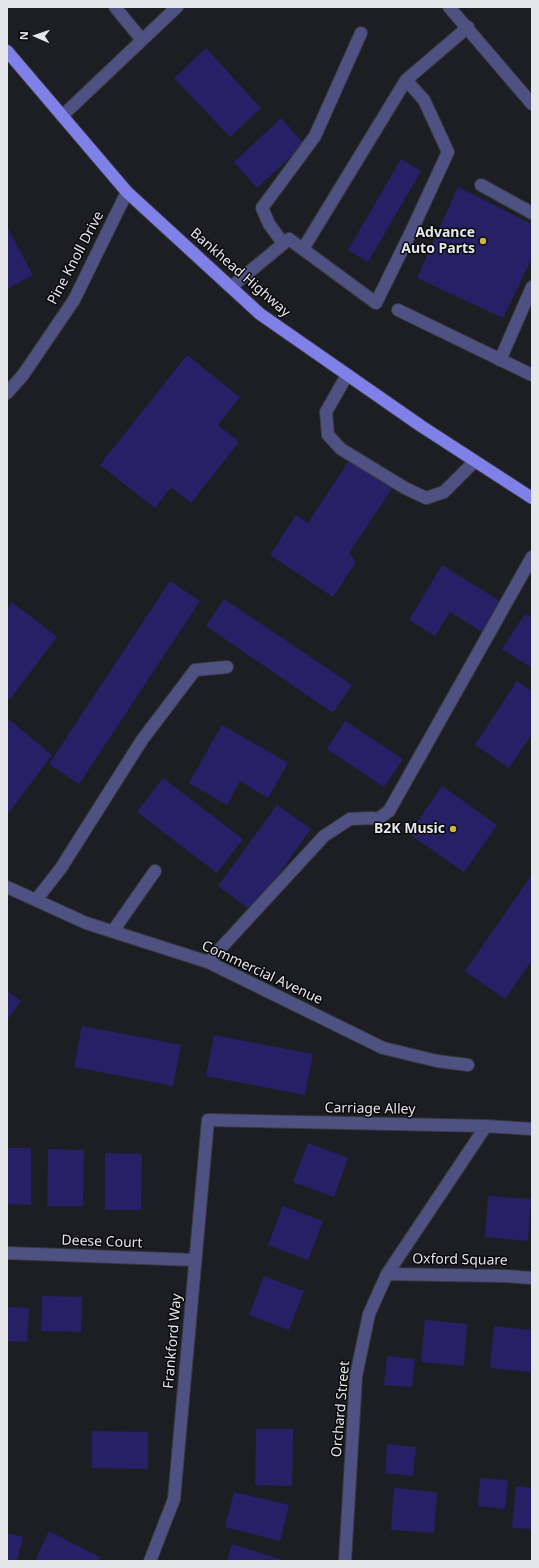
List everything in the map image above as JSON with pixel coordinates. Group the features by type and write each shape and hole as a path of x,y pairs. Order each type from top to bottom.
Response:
{"main road":[{"name":"Bankhead Highway","path":"7,51 127,192 260,314 347,375 532,498"}],"street":[{"path":"115,7 142,40"},
{"path":"62,116 177,7"},
{"path":"449,7 468,27 532,104"},
{"path":"303,250 406,80 468,27"},
{"path":"284,243 269,224 262,208 316,136 361,33"},
{"path":"231,287 289,239 376,303 448,152 424,100 406,80"},
{"path":"481,185 532,213"},
{"name":"Pine Knoll Drive","path":"7,393 22,375 74,300 127,192"},
{"path":"500,360 532,287"},
{"path":"398,310 532,375"},
{"path":"347,375 326,412 328,435 341,449 405,488 426,498 444,492 475,461"},
{"path":"208,962 324,836 350,819 378,819 389,811 532,557"},
{"path":"36,900 61,868 142,740 195,670 227,666"},
{"path":"113,932 155,871"},
{"name":"Commercial Avenue","path":"7,887 86,923 208,962 383,1048 437,1061 468,1065"},
{"name":"Carriage Alley","path":"208,1120 486,1126 532,1129"},
{"name":"Frankford Way","path":"150,1561 174,1499 208,1120"},
{"name":"Orchard Street","path":"345,1561 356,1376 369,1314 387,1274 486,1126"},
{"name":"Deese Court","path":"7,1253 195,1260"},
{"name":"Oxford Square","path":"387,1274 505,1276 532,1278"}],"building":[{"path":"206,48 261,108 230,137 174,78"},
{"path":"281,118 304,144 257,188 234,162"},
{"path":"401,159 421,171 368,262 348,250"},
{"name":"Advance Auto Parts","path":"458,187 532,224 532,258 503,318 417,278"},
{"path":"7,227 33,275 7,289"},
{"path":"187,355 240,397 218,425 239,442 191,503 171,487 155,508 100,465"},
{"path":"352,456 395,484 349,553 356,562 333,597 270,555 296,515 308,523"},
{"path":"442,565 501,602 482,632 450,612 435,636 409,620"},
{"path":"170,581 200,601 79,784 49,764"},
{"path":"224,599 352,685 333,713 206,626"},
{"path":"12,602 57,637 10,699 7,697 7,609"},
{"path":"525,614 532,618 532,668 502,649"},
{"path":"517,681 532,691 532,734 509,768 475,745"},
{"path":"7,718 52,755 7,815"},
{"path":"345,721 403,759 384,787 327,749"},
{"path":"222,725 288,763 268,798 240,781 227,805 189,783"},
{"path":"163,778 243,839 217,873 137,812"},
{"name":"B2K Music","path":"442,786 497,825 464,872 409,834"},
{"path":"277,805 311,829 252,911 218,886"},
{"path":"531,876 532,960 505,999 465,971"},
{"path":"7,991 21,1001 7,1020"},
{"path":"82,1026 181,1045 173,1086 74,1067"},
{"path":"214,1035 313,1054 305,1095 206,1076"},
{"path":"308,1143 348,1158 334,1197 293,1182"},
{"path":"7,1148 31,1148 31,1205 7,1204"},
{"path":"48,1149 84,1150 83,1206 47,1206"},
{"path":"105,1153 142,1154 141,1210 105,1210"},
{"path":"488,1196 531,1199 528,1241 485,1237"},
{"path":"283,1206 323,1221 308,1260 268,1245"},
{"path":"264,1276 304,1291 289,1330 249,1315"},
{"path":"42,1296 82,1297 81,1332 41,1331"},
{"path":"7,1307 29,1308 27,1342 7,1341"},
{"path":"425,1320 467,1324 464,1366 421,1362"},
{"path":"494,1326 532,1330 532,1372 490,1368"},
{"path":"387,1356 415,1359 412,1387 384,1385"},
{"path":"256,1429 293,1429 292,1486 255,1485"},
{"path":"92,1431 148,1432 148,1469 92,1468"},
{"path":"387,1444 416,1447 413,1476 385,1473"},
{"path":"480,1478 508,1480 505,1509 478,1506"},
{"path":"516,1486 532,1488 532,1529 512,1528"},
{"path":"394,1488 437,1492 434,1533 391,1530"},
{"path":"234,1492 289,1505 280,1541 225,1527"},
{"path":"49,1531 100,1557 98,1561 35,1561"},
{"path":"7,1533 23,1537 17,1561 7,1561"},
{"path":"232,1544 286,1561 227,1561"}],"place":[{"name":"Advance Auto Parts","path":"483,241"},
{"name":"B2K Music","path":"453,829"}]}
